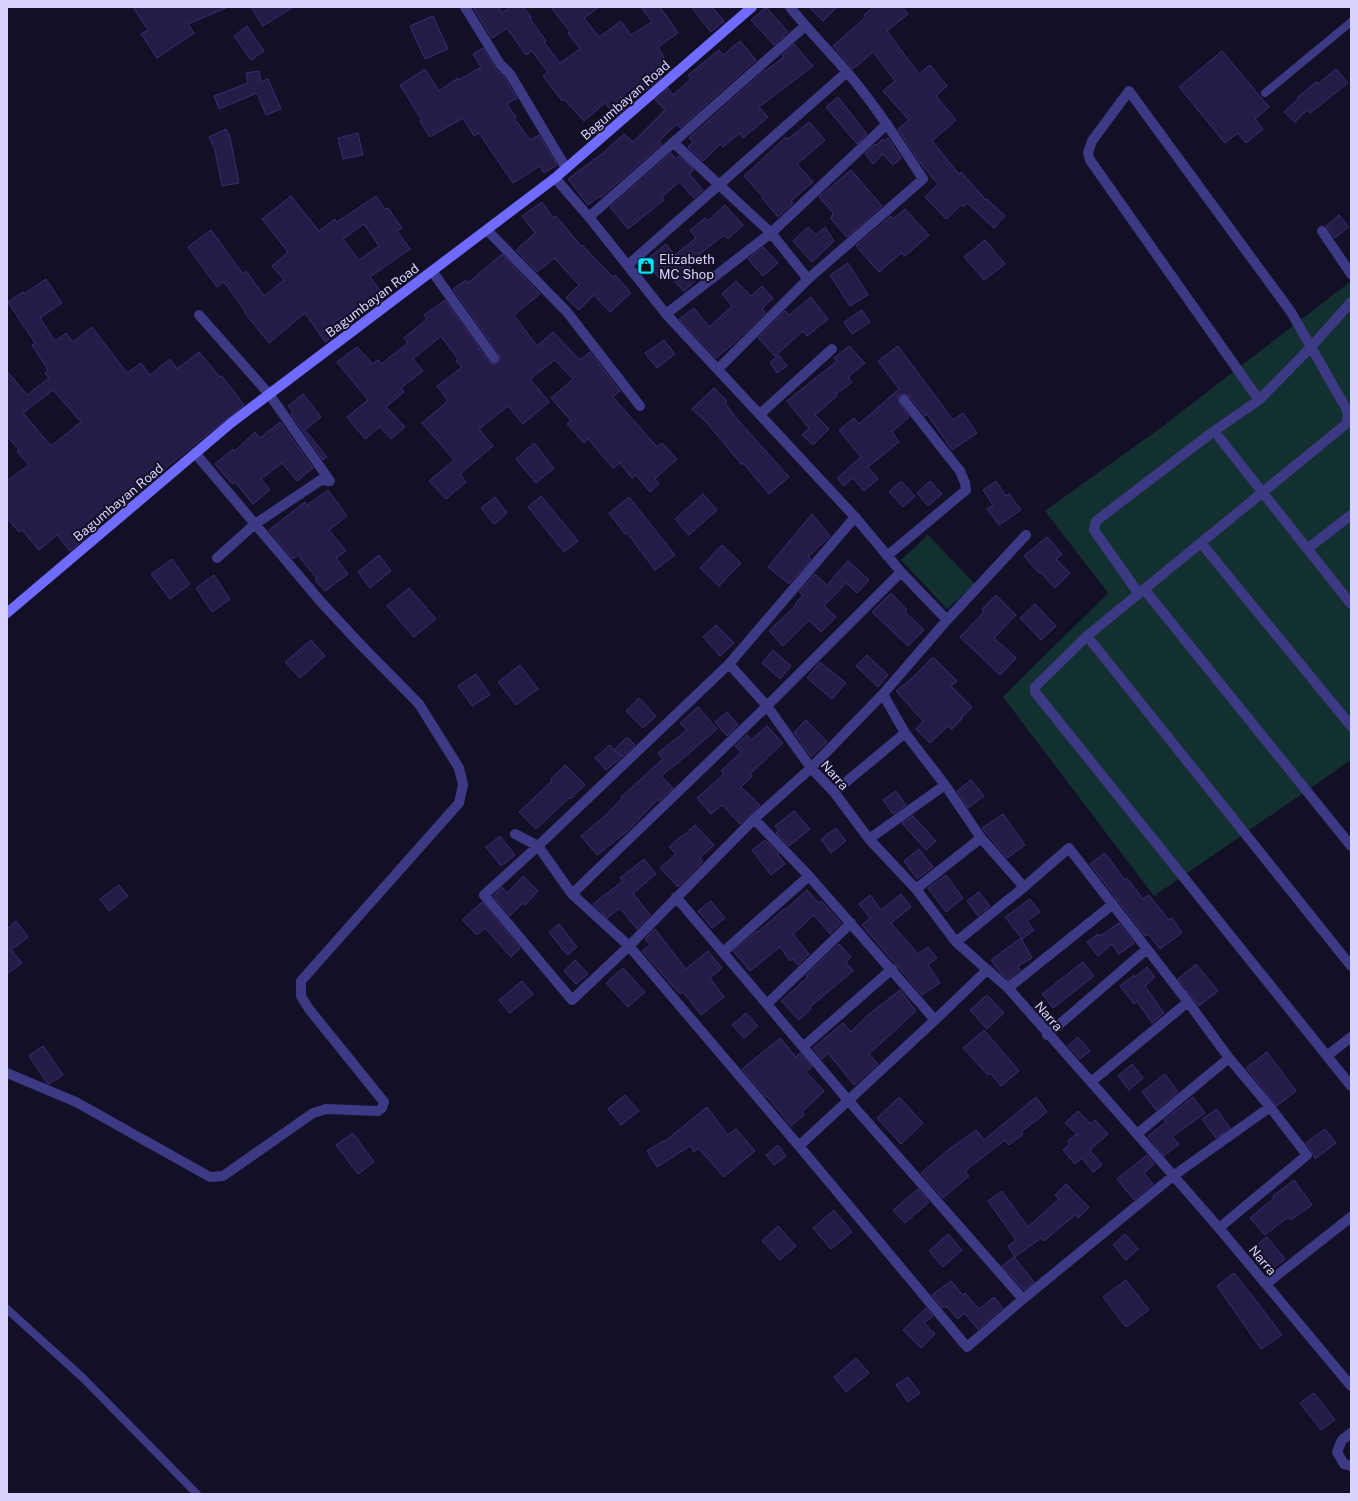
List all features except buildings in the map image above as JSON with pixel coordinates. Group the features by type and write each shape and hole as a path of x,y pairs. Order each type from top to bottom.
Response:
{"street":[{"path":"465,7 500,64 510,74 566,168"},
{"name":"Bagumbayan Road","path":"7,613 231,423 555,178 752,7"},
{"path":"718,369 808,279 923,179 887,124 847,72 805,26 790,7"},
{"path":"589,217 805,26"},
{"path":"628,265 847,72"},
{"path":"1259,400 1090,160 1088,153 1092,141 1129,91 1291,312 1347,410 1348,416 1346,424 1087,636 1035,688 1035,692 1351,1086"},
{"path":"666,314 771,233 887,124"},
{"path":"674,143 771,233 808,279"},
{"path":"555,178 589,217 666,314 855,517 901,572 947,620"},
{"path":"487,230 567,312 640,406"},
{"path":"1322,231 1351,274"},
{"path":"432,271 494,358"},
{"path":"1351,302 1311,347 1259,400 1214,431 1096,521 1094,530 1142,592 1351,846"},
{"path":"199,315 269,394 330,481 321,480 255,524 217,558"},
{"path":"760,414 832,349"},
{"path":"888,556 966,490 960,471 904,400"},
{"path":"1214,431 1351,604"},
{"path":"7,1072 76,1102 210,1177 223,1176 313,1113 326,1109 378,1111 382,1108 384,1102 309,1009 301,996 301,982 459,803 463,785 459,768 419,704 321,602 195,453"},
{"path":"1307,549 1351,515"},
{"path":"855,517 729,664 538,846 484,895 572,1000 629,946 754,819 811,768 883,694 947,620 1026,535"},
{"path":"1201,543 1351,726"},
{"path":"572,894 767,706 901,572"},
{"path":"1087,636 1351,966"},
{"name":"Narra","path":"729,664 767,706 811,768 834,792 869,839 916,889 956,942 1008,988 1220,1228 1351,1386"},
{"path":"883,694 905,733 945,785 981,838 1024,887"},
{"path":"834,792 905,733"},
{"path":"869,839 945,785"},
{"path":"754,819 809,876 892,969 935,1020"},
{"path":"515,834 538,846 572,894 629,946 799,1146 967,1348 1023,1299 1173,1176 1270,1107"},
{"path":"916,889 981,838"},
{"path":"956,942 1024,887 1069,848 1188,1002 1229,1058 1270,1107 1307,1155 1220,1228"},
{"path":"723,952 809,876"},
{"path":"676,897 804,1046 848,1100 1023,1299"},
{"path":"1008,988 1112,904"},
{"path":"767,1004 851,923"},
{"path":"1048,1035 1147,949"},
{"path":"804,1046 892,969"},
{"path":"799,1146 987,970"},
{"path":"1091,1082 1188,1002"},
{"path":"1327,1056 1351,1037"},
{"path":"1137,1134 1229,1058"},
{"path":"1266,1284 1351,1217"},
{"path":"1351,1433 1342,1440 1337,1452 1344,1464 1351,1466"}],"lane":[{"path":"1265,93 1351,22"},
{"path":"7,1309 82,1377 197,1494"}],"green space":[{"path":"1351,281 1351,760 1154,896 1003,697 1108,593 1045,511 1163,426"},
{"path":"928,535 975,584 947,609 901,560"}],"place":[{"name":"Elizabeth MC Shop","path":"646,266"}]}
